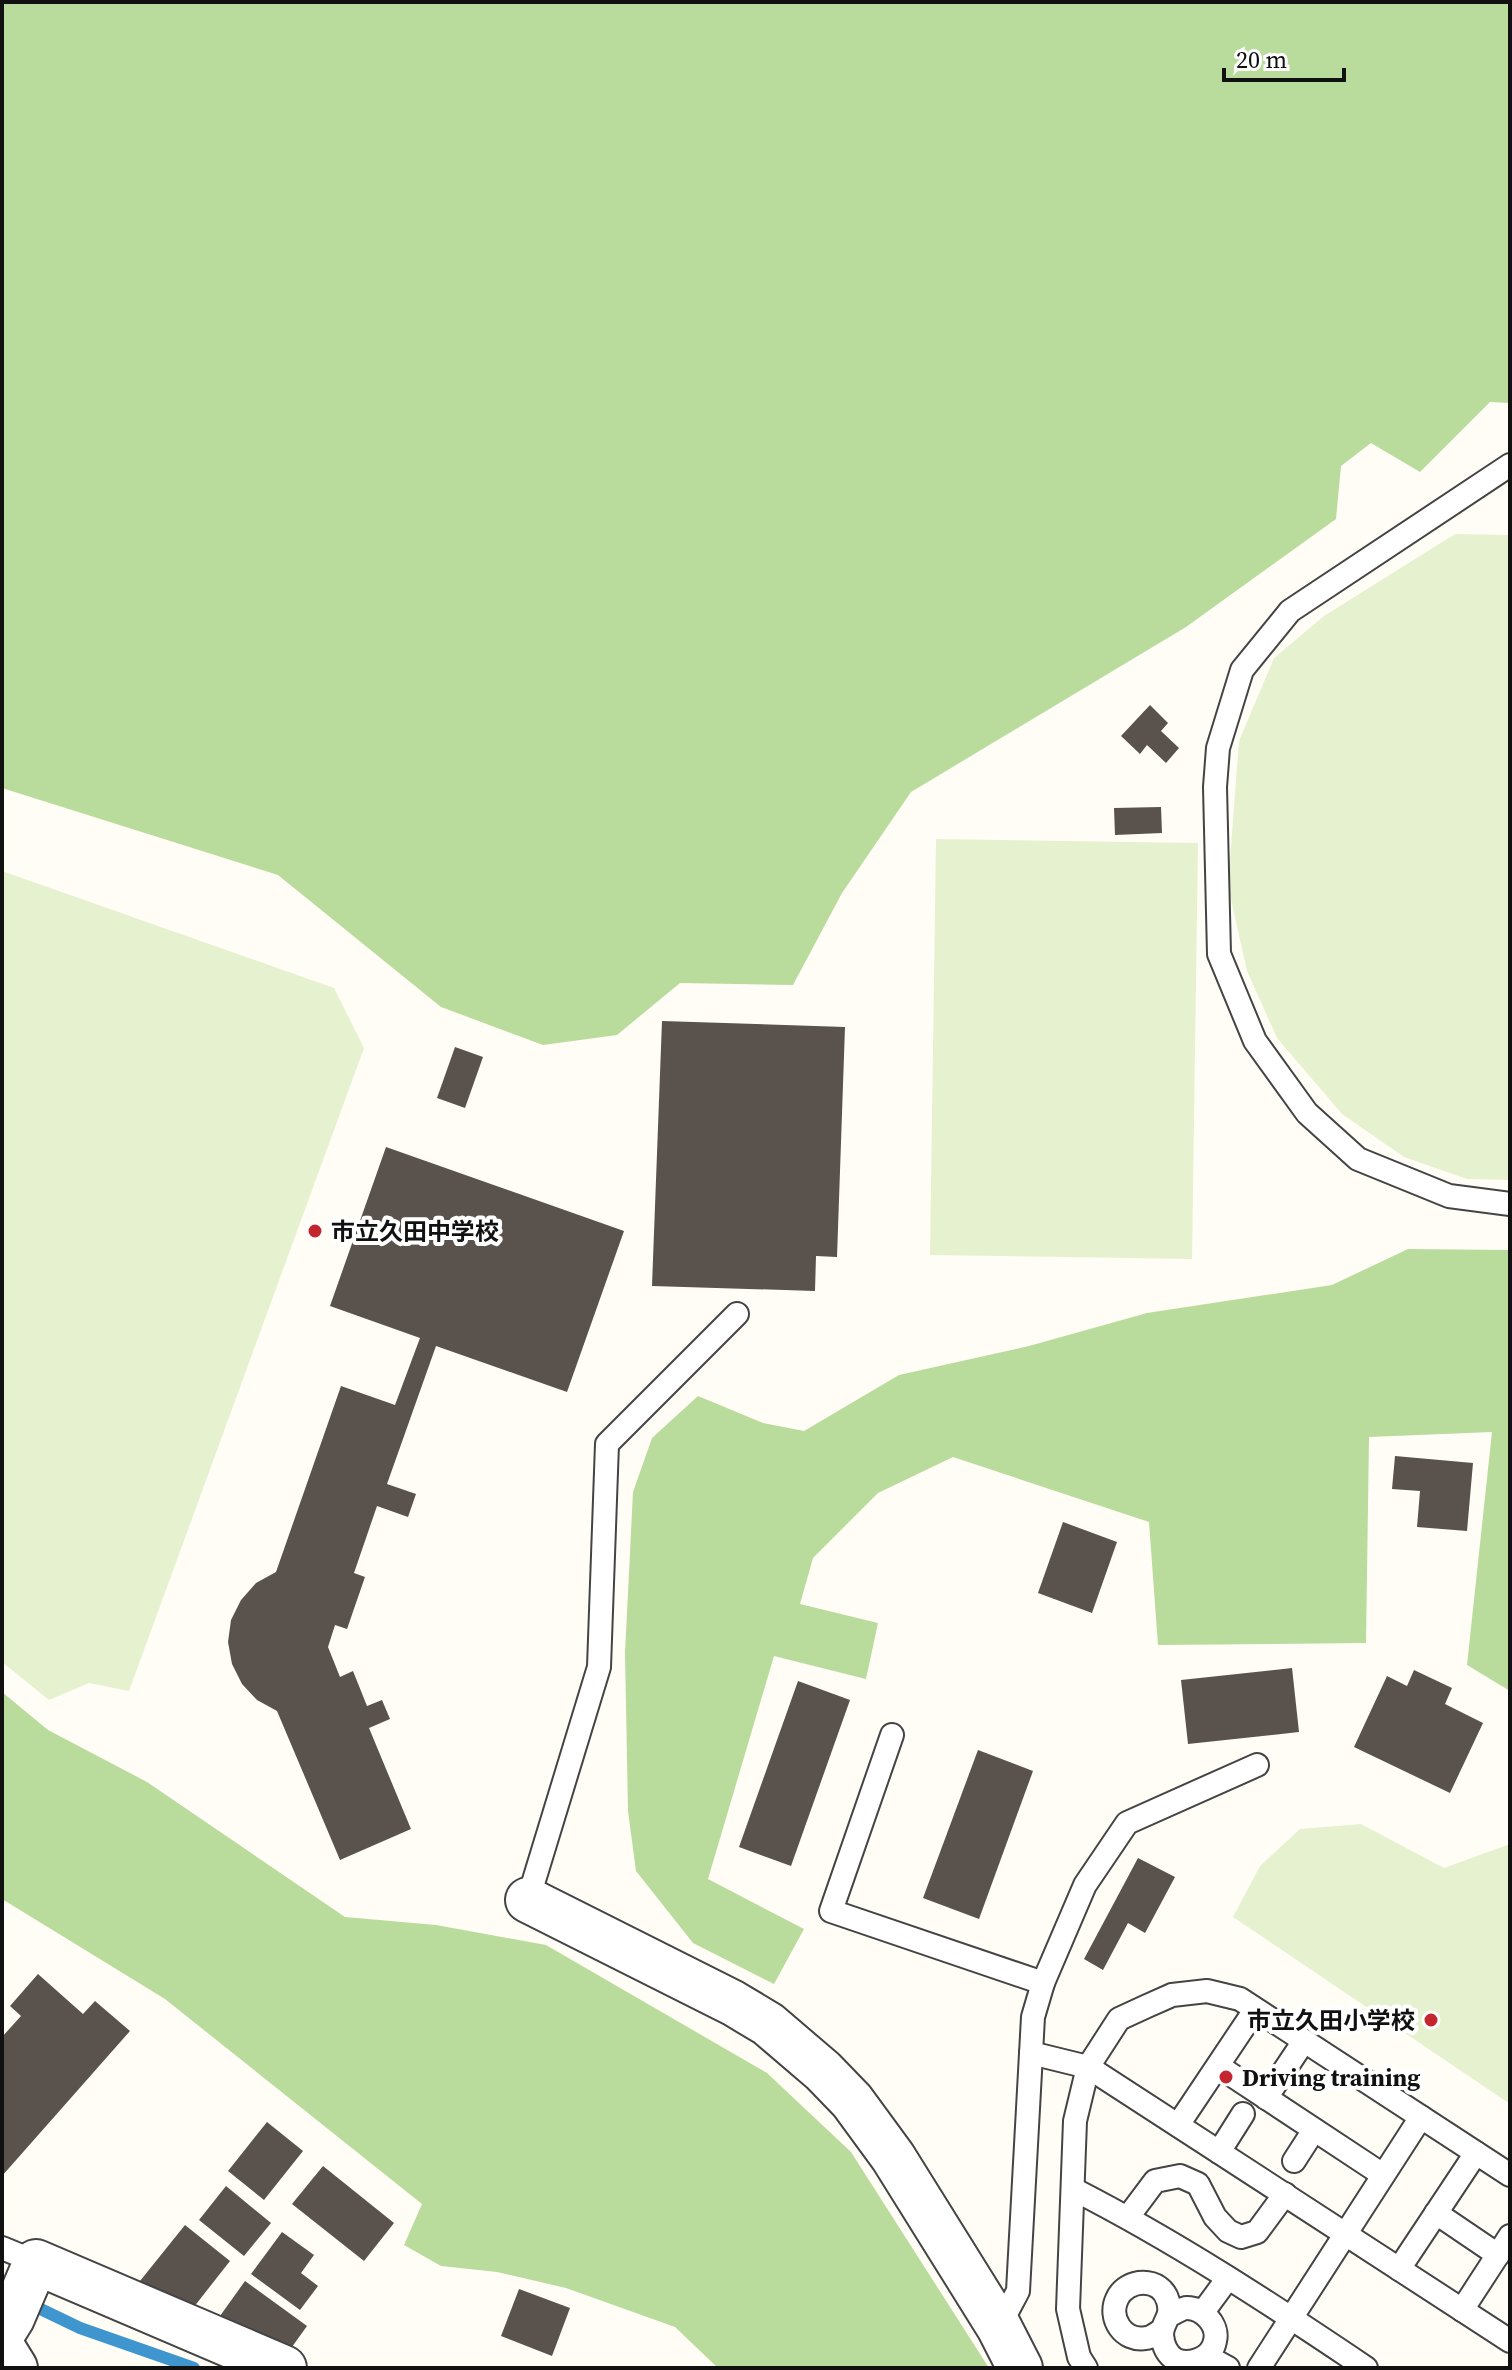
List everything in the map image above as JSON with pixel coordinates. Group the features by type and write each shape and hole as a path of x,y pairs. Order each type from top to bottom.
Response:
{"street":[{"path":"528,1900 733,2003 768,2024 823,2071 852,2101 893,2157 999,2327 1020,2368"},
{"path":"15,2368 5,2333 23,2261 284,2368"}],"lane":[{"path":"1510,465 1290,611 1242,670 1218,748 1215,787 1219,954 1255,1041 1307,1113 1358,1159 1449,1196 1510,1204"},
{"path":"528,1900 599,1667 607,1444 737,1314"},
{"path":"892,1735 831,1911 1043,1983"},
{"path":"999,2327 1018,2291 1033,2017 1043,1983 1085,1885 1127,1823 1257,1765"},
{"path":"1086,2368 1079,2357 1068,2309 1075,2121 1088,2067 1119,2019 1172,1995 1207,1991 1240,1999 1510,2175"},
{"path":"1178,2125 1255,2010"},
{"path":"1266,2098 1304,2041"},
{"path":"1031,2053 1088,2067 1510,2341"},
{"path":"1218,2066 1383,2175"},
{"path":"1219,2152 1243,2114"},
{"path":"1259,2368 1421,2117"},
{"path":"1294,2161 1314,2130"},
{"path":"1399,2269 1476,2153"},
{"path":"1128,2217 1155,2181 1180,2176 1198,2184 1215,2217 1228,2231 1241,2237 1257,2232 1285,2194"},
{"path":"1073,2189 1128,2217 1228,2278 1366,2368"},
{"path":"1436,2213 1504,2245 1462,2310"},
{"path":"1203,2312 1228,2278"},
{"path":"1186,2308 1203,2312 1213,2325 1215,2341 1206,2356 1191,2363 1175,2359 1163,2347 1166,2322 1186,2308"},
{"path":"1206,2356 1228,2368"}],"green space":[{"path":"2,2 1510,2 1510,403 1490,402 1420,472 1371,443 1341,466 1336,519 1186,627 911,792 842,893 793,985 680,983 617,1035 543,1045 441,1007 278,875 2,788"},
{"path":"1455,534 1510,535 1510,1180 1467,1179 1404,1157 1342,1114 1277,1038 1247,971 1228,886 1239,741 1274,658 1324,616"},
{"path":"936,839 1198,843 1192,1259 930,1255"},
{"path":"2,871 334,988 364,1048 129,1691 89,1683 49,1700 2,1662"},
{"path":"1408,1249 1510,1250 1510,1691 1467,1665 1492,1432 1369,1437 1366,1643 1158,1645 1149,1522 953,1457 878,1493 813,1558 800,1604 878,1623 866,1679 774,1656 708,1879 804,1929 774,1984 693,1943 636,1871 628,1811 625,1653 633,1492 652,1438 698,1396 763,1423 804,1431 899,1375 1029,1346 1147,1313 1332,1285"},
{"path":"2,1692 48,1730 147,1782 345,1917 436,1925 546,1945 767,2073 851,2152 989,2368 718,2368 675,2327 566,2288 497,2272 441,2266 404,2245 422,2204 165,1999 2,1899"},
{"name":"市立久田小学校","path":"1361,1824 1444,1868 1510,1844 1510,2104 1233,1917 1260,1866 1300,1829"}],"building":[{"path":"1150,705 1168,723 1161,731 1179,748 1166,763 1147,745 1140,754 1121,736"},
{"path":"1161,807 1162,833 1115,835 1114,808"},
{"path":"662,1021 845,1027 837,1257 816,1256 815,1291 652,1286"},
{"path":"455,1047 483,1057 465,1108 437,1098"},
{"path":"386,1147 624,1231 567,1392 436,1346 387,1484 416,1494 408,1517 377,1506 354,1573 365,1577 347,1629 335,1625 328,1647 340,1677 353,1671 367,1706 382,1700 390,1719 369,1728 411,1829 340,1860 277,1711 257,1700 242,1684 232,1664 228,1642 231,1620 241,1600 256,1583 276,1572 341,1386 395,1405 420,1338 330,1306"},
{"path":"1395,1456 1473,1463 1467,1531 1417,1527 1420,1491 1392,1489"},
{"path":"1063,1522 1117,1542 1092,1613 1038,1593"},
{"path":"1292,1668 1299,1732 1188,1744 1181,1680"},
{"path":"1414,1670 1452,1688 1445,1704 1483,1723 1450,1793 1354,1747 1387,1676 1407,1686"},
{"path":"798,1681 850,1700 791,1866 739,1847"},
{"path":"978,1750 1033,1771 979,1919 923,1898"},
{"path":"1138,1858 1175,1877 1145,1933 1128,1923 1103,1970 1084,1959"},
{"path":"38,1974 83,2014 95,2001 130,2031 2,2176 2,2037 21,2016 10,2006"},
{"path":"267,2122 303,2151 264,2200 228,2171"},
{"path":"323,2166 394,2223 364,2261 292,2204"},
{"path":"226,2186 271,2223 244,2256 199,2220"},
{"path":"185,2225 230,2261 186,2317 140,2281"},
{"path":"282,2232 314,2255 301,2273 318,2286 300,2310 251,2274"},
{"path":"245,2281 307,2326 284,2358 220,2316"},
{"path":"519,2289 570,2308 552,2356 501,2336"}],"waterway":[{"path":"26,2302 80,2328 194,2368"}],"place":[{"name":"市立久田中学校","path":"315,1231"},
{"name":"市立久田小学校","path":"1431,2020"},
{"name":"Driving training","path":"1226,2077"}]}
